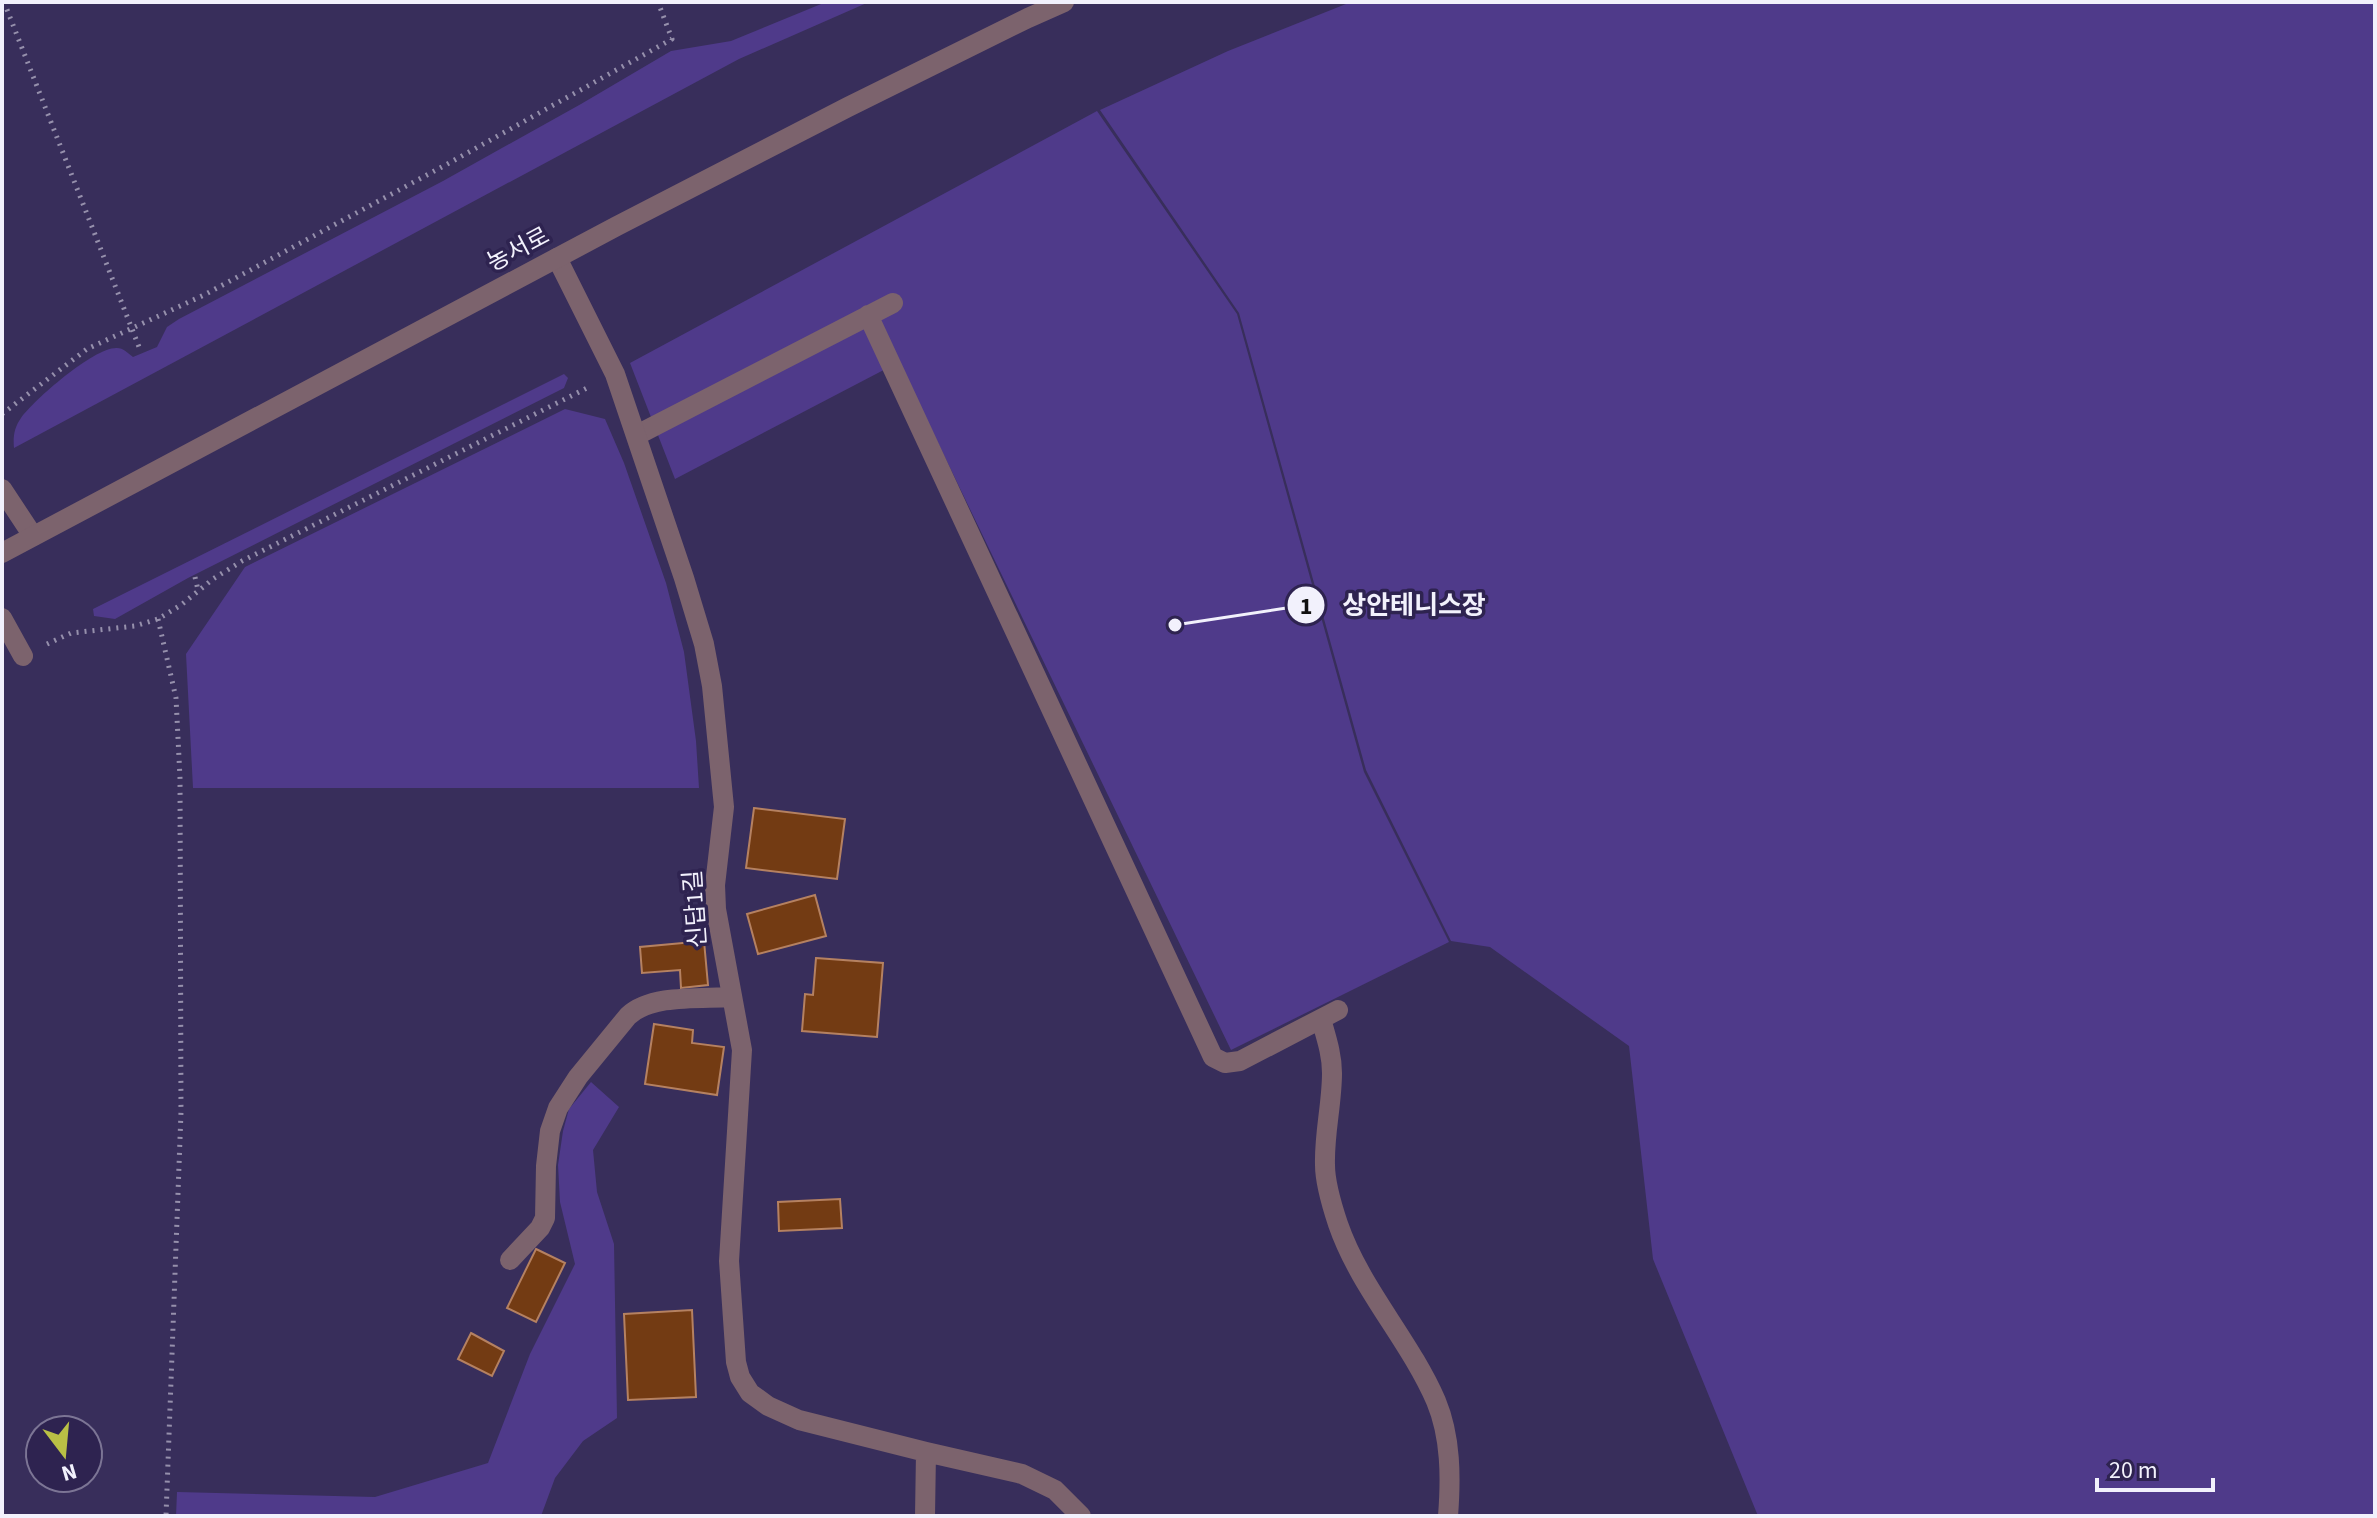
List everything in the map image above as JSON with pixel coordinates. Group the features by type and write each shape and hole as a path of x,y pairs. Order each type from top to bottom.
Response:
{"street":[{"name":"농서로","path":"2,553 557,258 862,100 1064,2"},
{"name":"신답1길","path":"557,258 615,374 704,644 712,686 724,807 715,897 742,1050 729,1261 740,1377 750,1393 768,1406 799,1420 1022,1474 1055,1490 1081,1516"},
{"path":"637,435 893,303"},
{"path":"868,315 1209,1052 1225,1063 1240,1061 1330,1014 1332,1071 1324,1166 1327,1186 1339,1226 1356,1264 1422,1373 1437,1404 1451,1469 1448,1516"},
{"path":"2,489 33,536"},
{"path":"2,618 23,656"},
{"path":"510,1260 540,1228 545,1218 550,1131 558,1108 578,1077 628,1016 636,1008 665,1000 731,997"},
{"path":"925,1516 926,1452"}],"path":[{"path":"4,2 141,352"},
{"path":"2,414 87,349 204,295 672,39 658,2"},
{"path":"23,656 71,633 135,626 158,619 242,561 615,374"},
{"path":"195,577 198,590"},
{"path":"158,619 176,698 180,778 181,1112 166,1516"}],"shaded area":[{"path":"826,2 869,2 739,59 14,448 15,429 21,418 65,376 94,356 117,348 133,357 157,347 167,327 179,319 443,181 671,51 731,41"},
{"path":"1351,2 2375,2 2375,1516 1758,1516 1653,1259 1629,1046 1490,947 1451,941 1366,770 1239,313 1100,110 1228,51"},
{"path":"1097,111 1237,314 1364,772 1449,942 1231,1050 899,362 675,479 630,363"},
{"path":"564,374 568,378 564,388 188,578 115,619 94,616 93,609"},
{"path":"565,409 605,419 624,463 666,583 684,652 699,788 193,788 186,654 245,567"},
{"path":"591,1082 619,1107 593,1150 597,1192 614,1244 617,1418 583,1441 555,1478 541,1516 176,1516 177,1492 375,1497 488,1463 530,1354 575,1264 560,1202 558,1165 569,1109"}],"building":[{"path":"754,808 845,819 837,879 746,868"},
{"path":"815,895 826,936 758,954 747,914"},
{"path":"704,941 708,985 681,988 680,970 642,973 640,947"},
{"path":"816,958 883,963 877,1037 802,1031 805,994 813,995"},
{"path":"654,1024 693,1030 692,1043 724,1047 717,1095 645,1084"},
{"path":"840,1199 842,1228 779,1231 778,1202"},
{"path":"536,1249 565,1263 536,1322 507,1308"},
{"path":"692,1310 696,1397 628,1400 624,1314"},
{"path":"471,1333 504,1351 492,1376 458,1359"}],"place":[{"name":"상안테니스장","path":"1175,625"}]}
